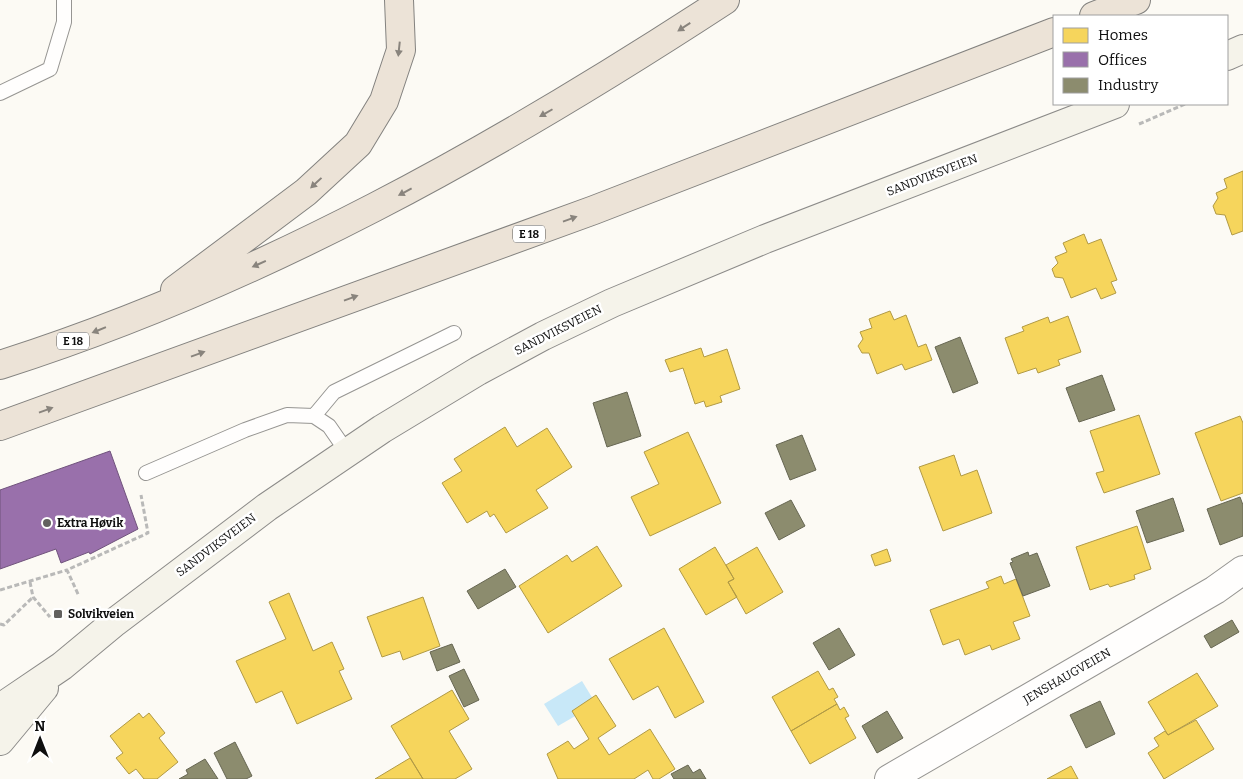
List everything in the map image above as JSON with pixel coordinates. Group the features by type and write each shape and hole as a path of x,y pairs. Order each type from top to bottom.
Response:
{"highway":[{"name":"E 18","path":"144,312 306,192 358,144 384,101 401,50 399,0"},
{"name":"E 18","path":"0,365 62,346 210,287 293,249 458,164 569,99 725,0"},
{"path":"1097,15 1136,0"},
{"name":"E 18","path":"0,426 594,210 1053,32"}],"main road":[{"path":"1228,56 1243,49"},
{"name":"SANDVIKSVEIEN","path":"0,708 62,666 176,575 267,507 347,452 478,371 543,336 612,303 765,239 1112,105"},
{"name":"SANDVIKSVEIEN","path":"0,741 62,666"}],"street":[{"name":"JENSHAUGVEIEN","path":"889,779 1215,590 1243,570"}],"lane":[{"path":"0,93 50,69 64,22 64,0"},
{"path":"314,416 334,392 454,333"},
{"path":"146,474 245,430 287,415 314,416 330,426 347,452"}],"path":[{"path":"1136,125 1183,105"},
{"path":"0,590 67,570 148,534 139,486 146,474"},
{"path":"67,570 78,594"},
{"path":"30,582 33,597 50,617"},
{"path":"0,624 4,625 33,597"}],"water":[{"path":"582,681 596,704 558,726 544,704"}],"building: Homes":[{"path":"1243,171 1243,231 1232,235 1225,215 1216,214 1213,206 1218,198 1216,193 1227,188 1224,179"},
{"path":"1084,234 1088,244 1101,239 1117,280 1111,282 1116,293 1101,299 1096,288 1071,298 1063,278 1055,277 1052,269 1058,263 1055,257 1067,252 1063,243"},
{"path":"890,311 894,320 906,315 918,347 926,344 932,360 905,370 902,364 877,374 869,353 862,353 858,346 863,339 860,332 872,328 869,319"},
{"path":"1068,316 1081,352 1058,360 1060,365 1038,373 1036,368 1018,374 1005,338 1024,331 1022,327 1048,317 1050,323"},
{"path":"701,348 704,357 727,349 740,389 720,396 722,402 706,407 704,401 695,404 683,368 670,372 665,360"},
{"path":"1139,415 1160,474 1104,493 1096,473 1104,471 1090,431"},
{"path":"1240,416 1243,423 1243,493 1221,501 1195,433"},
{"path":"505,427 517,447 547,428 572,467 536,490 548,508 506,533 494,514 490,517 487,511 467,523 442,483 462,471 454,459"},
{"path":"688,432 721,503 650,536 631,497 659,484 644,452"},
{"path":"954,455 961,476 977,470 992,513 943,531 919,467"},
{"path":"1137,526 1151,569 1134,575 1135,579 1110,587 1108,584 1090,590 1076,547"},
{"path":"597,546 622,586 548,633 519,586 567,555 572,562"},
{"path":"715,547 734,579 728,582 737,597 706,615 679,569"},
{"path":"757,547 783,592 746,614 728,582 734,579 726,565"},
{"path":"887,549 891,561 875,566 871,555"},
{"path":"1001,576 1004,584 1016,579 1030,616 1013,622 1020,639 992,650 990,645 965,655 959,639 943,645 930,610 989,588 986,582"},
{"path":"289,593 313,651 332,642 344,669 339,671 352,699 297,724 282,691 256,703 236,661 286,639 269,602"},
{"path":"423,597 440,646 403,660 400,651 382,657 367,617"},
{"path":"664,628 704,702 675,718 658,686 633,700 609,659"},
{"path":"818,671 829,690 833,688 838,697 834,699 837,704 791,731 772,697"},
{"path":"1197,673 1218,706 1168,735 1148,702"},
{"path":"452,690 469,719 449,731 472,769 455,779 423,779 391,726"},
{"path":"596,695 616,726 598,738 609,755 650,729 675,769 659,779 653,779 648,770 634,779 558,779 547,754 568,741 574,749 589,739 572,711"},
{"path":"837,704 840,710 844,707 849,716 845,718 856,738 810,764 791,731"},
{"path":"139,713 143,718 149,713 165,733 159,738 178,762 157,779 144,779 136,769 129,774 116,758 123,753 110,736"},
{"path":"1196,720 1214,749 1164,779 1148,753 1159,746 1154,738 1165,731 1168,735"},
{"path":"410,758 423,779 375,779"},
{"path":"1071,766 1078,779 1047,779"}],"building: Offices":[{"path":"110,451 138,529 90,554 89,552 61,563 56,549 0,569 0,490"}],"building: Industry":[{"path":"960,337 978,383 953,393 935,347"},
{"path":"1102,375 1115,410 1079,422 1066,388"},
{"path":"627,392 641,436 607,447 593,403"},
{"path":"802,435 816,470 790,480 776,445"},
{"path":"1240,497 1243,505 1243,536 1220,545 1207,509"},
{"path":"1173,498 1184,531 1147,543 1136,511"},
{"path":"791,500 805,526 779,540 765,513"},
{"path":"1028,552 1029,556 1037,553 1050,586 1023,596 1010,563 1013,562 1011,559"},
{"path":"505,569 516,587 478,609 467,591"},
{"path":"1232,620 1239,632 1211,648 1204,636"},
{"path":"839,628 855,655 829,670 813,643"},
{"path":"452,644 460,662 437,671 430,652"},
{"path":"464,669 479,700 464,707 449,676"},
{"path":"1100,701 1115,734 1086,748 1070,715"},
{"path":"887,711 903,738 877,753 862,726"},
{"path":"235,742 252,776 246,779 227,779 214,753"},
{"path":"205,759 218,779 179,779 188,774 186,770"},
{"path":"688,765 693,773 700,769 706,779 674,779 671,774"}],"place":[{"name":"Extra Høvik","path":"47,523"},
{"name":"Solvikveien","path":"58,614"}]}
